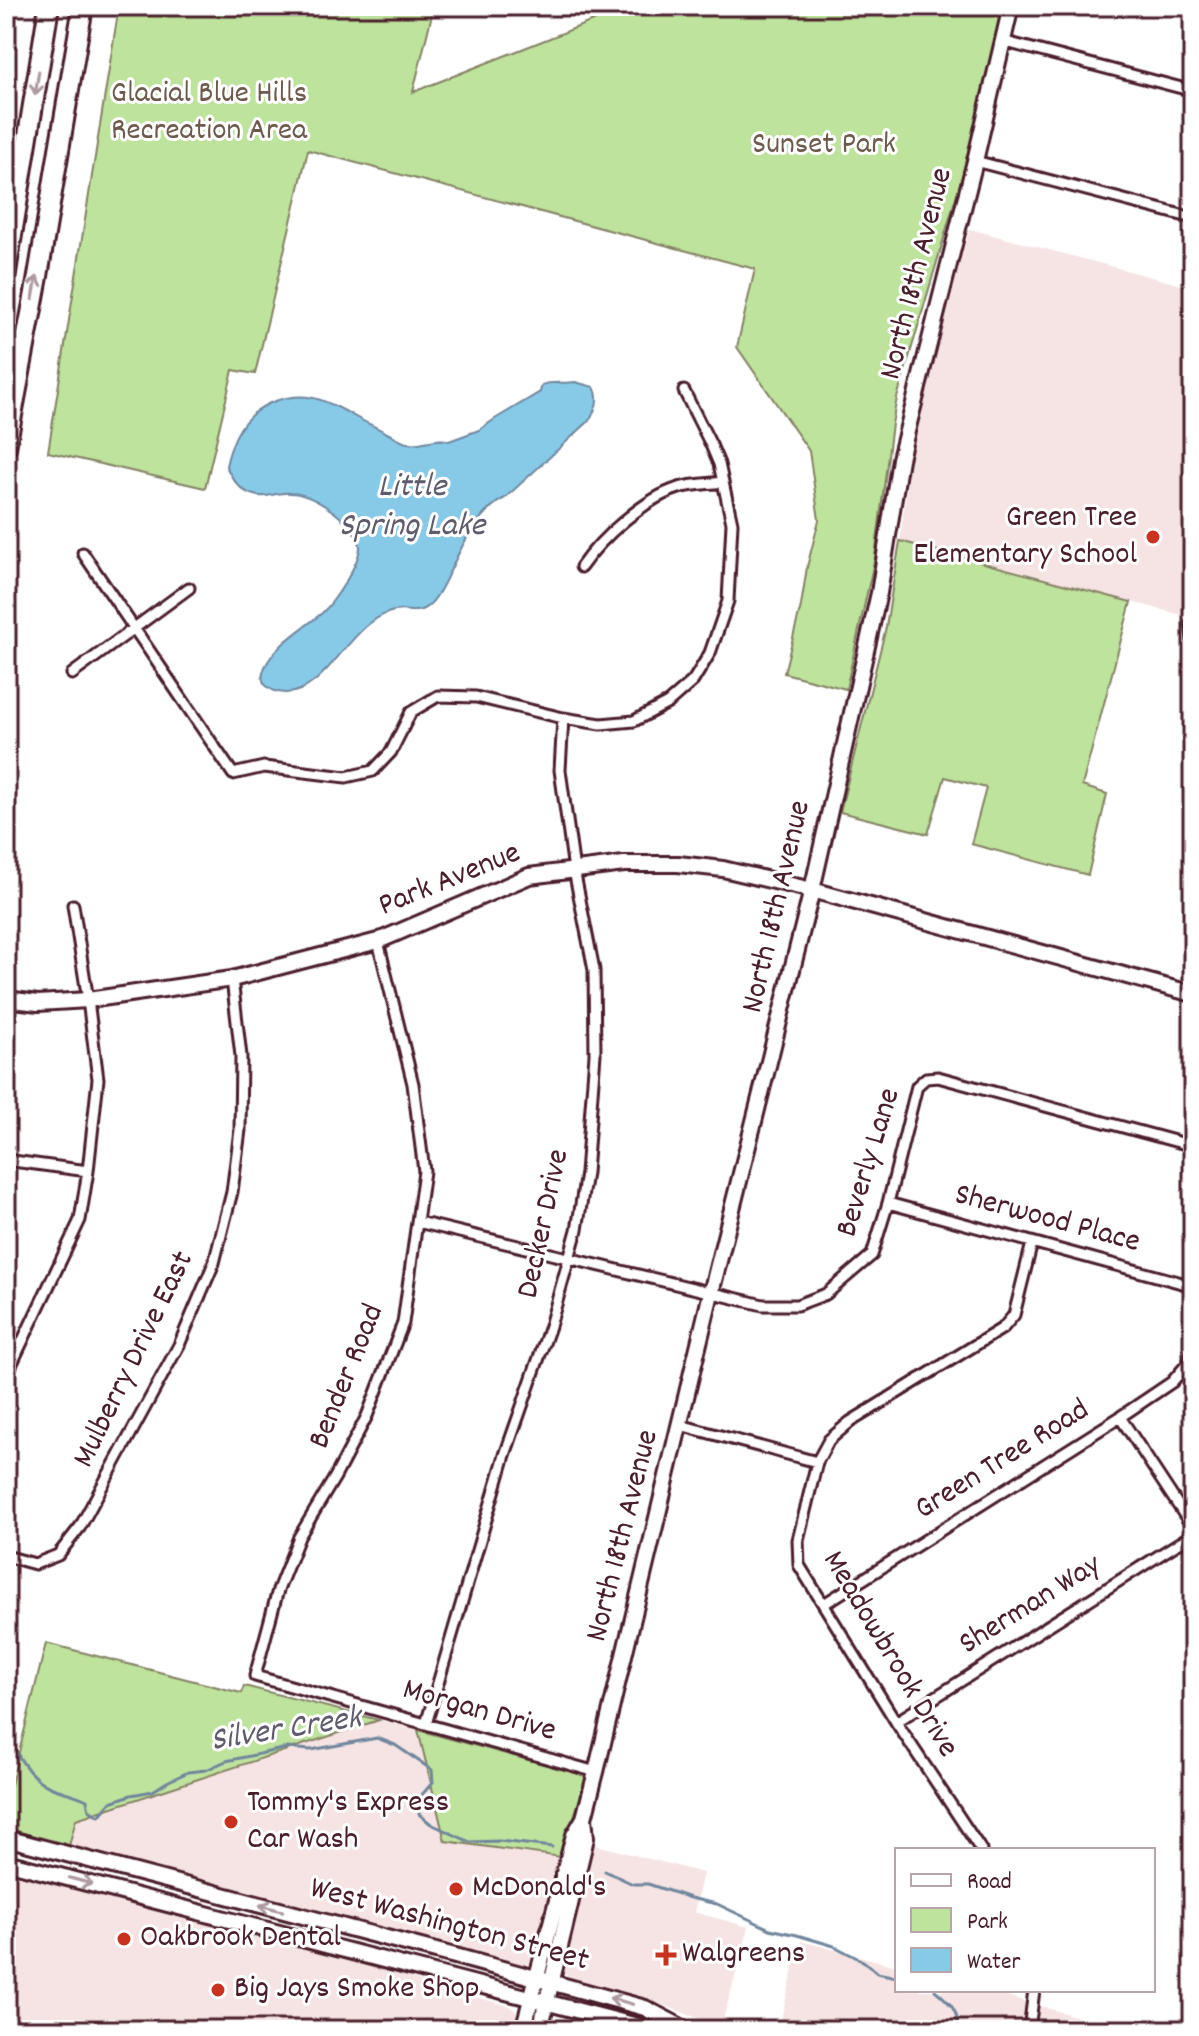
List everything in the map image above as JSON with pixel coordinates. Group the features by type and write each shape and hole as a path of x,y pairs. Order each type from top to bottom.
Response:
{"highway":[{"path":"6,272 49,6"},
{"path":"6,447 83,6"}],"street":[{"name":"North 18th Avenue","path":"523,2030 574,1835 584,1818 596,1772 812,890 879,593 900,459 1011,6"},
{"path":"1002,41 1193,91"},
{"path":"975,161 1193,218"},
{"path":"83,553 233,774 264,767 346,777 373,771 391,752 411,712 438,696 476,697 601,724 634,721 668,703 693,681 710,653 728,601 732,523 711,445 684,391"},
{"path":"581,567 592,550 645,505 679,488 723,482"},
{"path":"72,674 189,588"},
{"path":"1191,623 1193,642"},
{"name":"Decker Drive","path":"426,1724 505,1455 550,1326 577,1230 586,1173 595,1054 594,970 574,870 560,770 563,718"},
{"name":"Park Avenue","path":"6,999 38,1003 88,1000 232,979 378,941 529,876 624,864 678,864 723,869 812,890 1193,994"},
{"path":"6,1376 80,1220 88,1171 98,1079 73,905"},
{"name":"Bender Road","path":"255,1676 278,1590 299,1537 367,1416 403,1323 424,1171 413,1084 378,941"},
{"name":"Mulberry Drive East","path":"6,1556 35,1564 46,1560 58,1555 80,1527 179,1345 214,1263 232,1192 240,1130 241,1056 232,979"},
{"name":"Beverly Lane","path":"418,1222 763,1305 797,1305 826,1294 872,1255 917,1086 926,1078 938,1077 1193,1146"},
{"path":"13,1161 88,1171"},
{"name":"Sherwood Place","path":"888,1203 1193,1286"},
{"name":"Meadowbrook Drive","path":"980,1848 896,1722 799,1565 798,1540 817,1462 829,1440 850,1422 1003,1328 1014,1315 1032,1243"},
{"name":"Green Tree Road","path":"824,1604 1172,1382 1190,1361 1193,1346"},
{"path":"1120,1417 1193,1528"},
{"path":"680,1425 817,1462"},
{"name":"Sherman Way","path":"896,1722 1193,1534"},
{"name":"Morgan Drive","path":"255,1676 596,1772"},
{"name":"North 18th Avenue","path":"540,2030 586,1838 584,1818"},
{"name":"West Washington Street","path":"6,1838 645,2008 687,2030"},
{"name":"West Washington Street","path":"6,1862 660,2030"},
{"path":"1029,2030 1034,1992"}],"shaded area":[{"path":"970,229 1193,288 1193,618 900,541 914,425 928,367"},
{"path":"379,1720 418,1730 445,1841 561,1857 529,1964 515,1966 69,1846 76,1819"},
{"path":"592,1844 703,1873 694,1912 749,1927 721,2027 655,2002 572,1980 565,1974"},
{"path":"6,1865 510,2006 519,2014 517,2030 6,2030"},
{"path":"801,1941 895,1965 895,1992 993,1992 1122,2030 778,2030"},
{"path":"565,2017 616,2030 551,2030 557,2021"}],"green space":[{"name":"Sunset Park","path":"119,6 434,6 413,92 603,17 606,6 1003,6 963,173 897,398 875,557 846,689 784,673 819,520 809,451 737,347 755,269 308,150 255,374 233,370 205,488 48,452"},
{"path":"900,541 1131,602 1082,786 1107,794 1088,875 971,844 986,788 945,777 928,834 840,812 886,627"},
{"path":"46,1643 241,1693 244,1686 379,1720 76,1819 69,1846 6,1828 6,1805"},
{"path":"418,1730 584,1775 584,1786 561,1857 445,1841"}],"water":[{"name":"Little Spring Lake","path":"575,382 594,387 596,392 596,405 588,422 480,519 433,602 420,610 399,610 375,619 322,675 299,691 286,693 266,686 263,673 270,659 333,600 352,571 360,545 343,520 317,501 290,493 252,495 237,484 226,466 235,437 253,414 270,403 303,396 332,404 404,442 449,441 479,430 540,392 542,385"}],"waterway":[{"name":"Silver Creek","path":"6,1730 18,1755 35,1777 50,1787 87,1800 89,1810 99,1816 111,1802 153,1791 188,1772 206,1770 226,1761 287,1748 311,1750 377,1738 395,1745 432,1770 433,1782 420,1797 419,1814 431,1824 470,1842 499,1841 552,1847"},
{"name":"Silver Creek","path":"605,1871 633,1884 648,1884 717,1904 770,1929 834,1946 863,1961 877,1973 895,1977"},
{"name":"Silver Creek","path":"937,1992 955,2012 958,2030"}],"place":[{"name":"Green Tree Elementary School","path":"1153,537"},
{"name":"Tommy's Express Car Wash","path":"231,1822"},
{"name":"McDonald's","path":"456,1889"},
{"name":"Oakbrook Dental","path":"124,1939"},
{"name":"Walgreens","path":"666,1955"},
{"name":"Big Jays Smoke Shop","path":"218,1990"}],"park label":[{"name":"Glacial Blue Hills Recreation Area","path":"209,114"}]}
